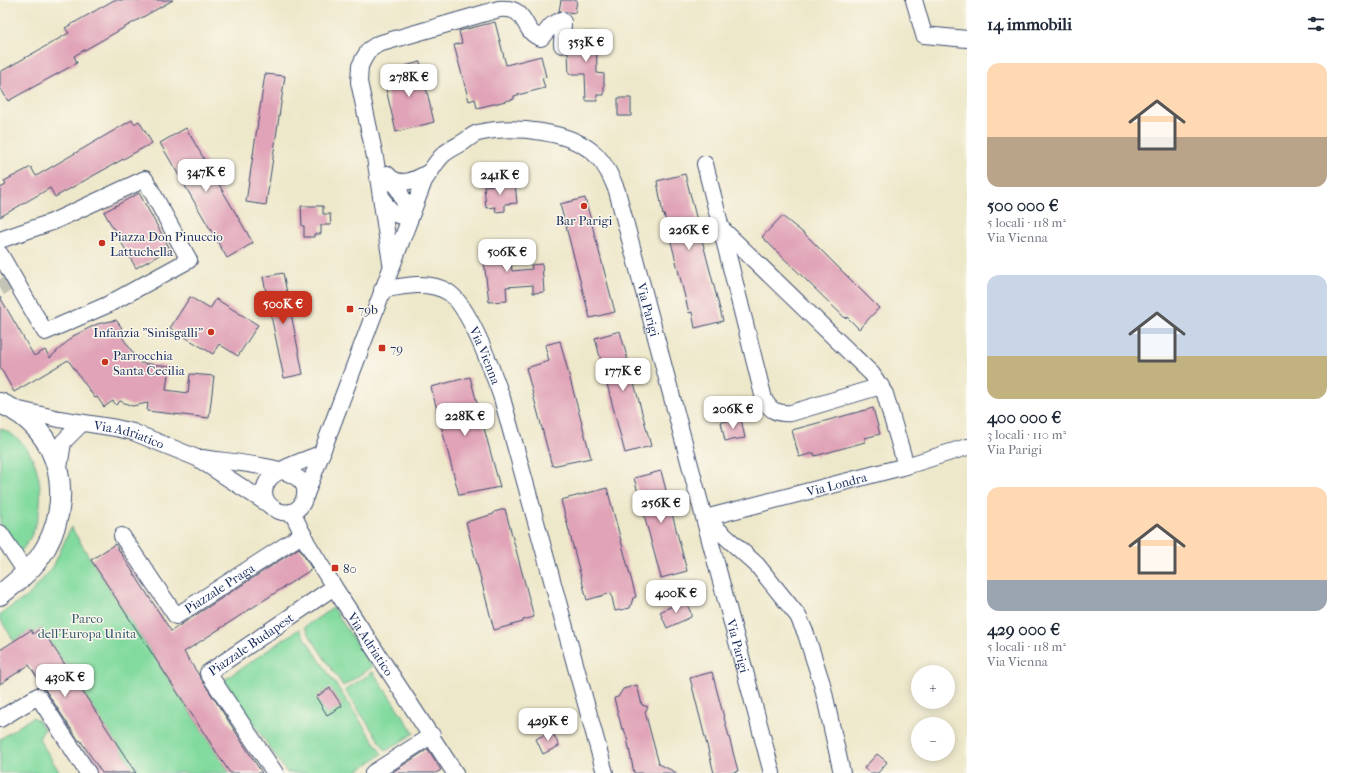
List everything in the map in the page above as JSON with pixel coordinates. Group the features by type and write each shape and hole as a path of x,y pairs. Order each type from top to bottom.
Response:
{"street":[{"path":"914,0 924,35 967,39"},
{"path":"392,265 375,157 359,82 360,66 368,50 378,44 499,9 510,8 516,10 536,36 541,38 552,25 561,20 563,22 562,45"},
{"name":"Via Parigi","path":"382,290 424,181 444,154 477,133 518,129 540,132 573,140 597,156 611,175 617,191 772,773"},
{"path":"375,157 399,190 410,216 399,217 391,213 380,192"},
{"path":"704,164 764,399 768,406 780,414 791,413 881,386"},
{"path":"390,177 399,182 408,182 419,178 432,170"},
{"path":"0,240 52,222 145,179 189,260 107,305 45,332 0,254"},
{"path":"721,228 872,374 881,386 890,408 906,466"},
{"name":"Via Vienna","path":"382,290 430,286 448,292 460,303 487,356 502,398 606,773"},
{"path":"292,512 299,507 322,453 382,290"},
{"name":"Via Adriatico","path":"8,406 82,423 133,432 196,458 278,512 292,512 307,543 334,587 432,735 455,773"},
{"name":"Via Adriatico","path":"0,595 26,572 39,557 52,534 59,511 61,491 58,468 43,436 29,420 8,406"},
{"name":"Via Adriatico","path":"58,468 64,442 82,423"},
{"name":"Via Londra","path":"705,518 962,450"},
{"path":"268,504 265,491 270,478 282,470 322,453"},
{"name":"Via Adriatico","path":"196,458 282,470 291,473 301,481 305,491 304,497"},
{"path":"705,518 757,565 798,616 806,634 822,684 842,773"},
{"path":"0,533 26,572"},
{"name":"Piazzale Praga","path":"122,536 176,616 303,534"},
{"name":"Piazzale Budapest","path":"275,773 208,673 334,587"},
{"path":"0,719 38,696 88,773"},
{"path":"373,773 432,735"}],"green space":[{"path":"0,428 7,431 25,446 32,458 40,486 40,502 34,530 27,543 18,554 0,523"},
{"name":"Parco dell'Europa Unita","path":"71,527 230,773 136,773 41,629 33,634 31,630 14,641 0,619 0,614 28,596 53,567"},
{"path":"333,608 372,667 343,686 304,627"},
{"path":"299,629 382,754 354,773 287,773 224,680"},
{"path":"373,672 414,733 386,751 345,690"},
{"path":"33,717 39,721 44,729 39,739 60,773 0,773 0,739"}],"building":[{"path":"114,0 173,0 74,56 77,63 8,101 0,87 0,72 69,33 65,28"},
{"path":"561,0 577,0 575,13 559,11"},
{"path":"495,22 506,65 541,56 546,77 542,78 545,88 514,96 514,99 477,108 475,99 469,101 454,45 462,43 459,31"},
{"path":"572,32 596,32 597,73 604,74 604,95 597,95 597,101 586,101 585,74 569,74 568,52 571,46"},
{"path":"420,62 434,122 396,132 383,76 406,70 405,66"},
{"path":"265,74 285,76 266,205 246,202"},
{"path":"618,98 631,98 631,116 618,116"},
{"path":"132,120 134,124 139,121 152,143 55,197 50,188 0,217 0,188 6,185 4,181 31,167 36,176"},
{"path":"186,128 253,243 227,258 160,143"},
{"path":"685,174 723,321 695,328 692,312 689,313 664,214 663,215 657,181"},
{"path":"515,183 517,203 505,204 505,211 496,212 495,207 486,208 484,186"},
{"path":"139,193 170,249 136,268 104,212"},
{"path":"585,198 615,312 590,318 560,204"},
{"path":"301,206 323,206 323,214 330,214 331,225 321,225 321,234 314,234 314,237 304,237"},
{"path":"782,216 807,236 879,308 859,329 847,317 846,319 762,237"},
{"path":"508,241 512,271 532,269 531,265 542,264 544,292 533,293 533,285 506,287 507,301 489,302 482,245"},
{"path":"283,273 303,374 284,378 263,277"},
{"path":"0,297 34,356 45,350 50,358 73,336 97,324 116,320 122,328 118,331 140,363 169,366 166,390 188,393 190,374 214,376 209,418 147,411 148,403 132,406 120,401 116,405 113,401 104,407 97,397 95,398 68,360 14,392 0,367"},
{"path":"190,297 210,309 216,299 258,325 238,356 219,344 213,354 170,328"},
{"path":"620,331 651,446 625,453 595,338"},
{"path":"560,341 591,458 552,466 526,368 549,361 545,345"},
{"path":"470,377 500,487 459,495 431,387"},
{"path":"873,408 880,434 865,438 865,442 815,456 814,453 799,457 792,430"},
{"path":"741,419 745,438 725,441 721,422"},
{"path":"661,471 687,571 661,578 634,478"},
{"path":"607,488 636,597 633,598 630,608 615,611 611,593 587,600 561,500"},
{"path":"505,509 534,617 523,620 523,622 494,630 466,522 494,514 494,512"},
{"path":"115,544 171,631 299,548 312,569 184,652 262,773 230,773 91,560"},
{"path":"685,600 691,613 691,617 667,628 660,612"},
{"path":"41,628 136,773 102,773 29,665 0,684 0,650 31,630 33,634"},
{"path":"712,672 738,771 730,773 714,773 690,678"},
{"path":"637,685 642,705 648,707 645,712 659,764 677,773 634,773 627,738 624,729 622,729 614,698 618,697 623,689"},
{"path":"330,688 342,706 327,715 316,697"},
{"path":"552,731 559,746 543,754 536,739"},
{"path":"428,749 441,770 436,773 391,773"},
{"path":"877,754 887,762 878,773 870,773 864,768"}],"tunnel":[{"path":"0,288 15,280"}],"place":[{"name":"Bar Parigi","path":"584,206"},
{"name":"Piazza Don Pinuccio Lattuchella","path":"102,243"},
{"name":"79b","path":"350,309"},
{"name":"Infanzia \"Sinisgalli\"","path":"211,332"},
{"name":"79","path":"382,348"},
{"name":"Parrocchia Santa Cecilia","path":"105,362"},
{"name":"80","path":"335,568"}]}
